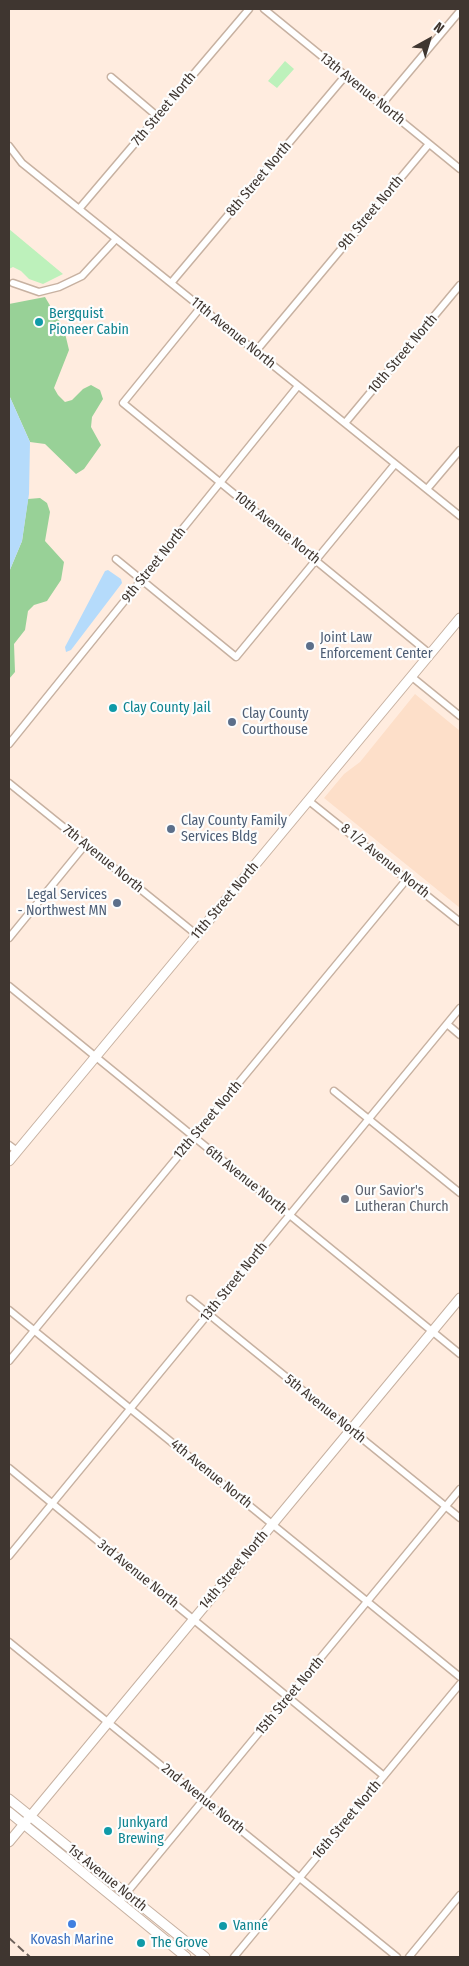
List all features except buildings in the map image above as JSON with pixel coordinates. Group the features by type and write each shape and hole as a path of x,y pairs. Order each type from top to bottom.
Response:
{"street":[{"name":"7th Street North","path":"79,209 249,9"},
{"name":"13th Avenue North","path":"264,9 460,168"},
{"path":"382,104 460,11"},
{"name":"8th Street North","path":"171,283 346,75"},
{"path":"110,77 157,116"},
{"name":"9th Street North","path":"256,351 429,144"},
{"name":"11th Avenue North","path":"9,146 22,163 460,516"},
{"path":"13,283 39,292 60,287 82,276 116,239"},
{"name":"10th Street North","path":"345,423 460,285"},
{"name":"10th Avenue North","path":"201,307 123,403 430,654"},
{"name":"9th Street North","path":"9,744 298,386"},
{"path":"427,489 460,450"},
{"path":"116,559 236,656 395,464"},
{"name":"11th Street North","path":"9,1162 460,618"},
{"path":"412,677 460,716"},
{"name":"7th Avenue North","path":"9,783 197,935"},
{"name":"8 1/2 Avenue North","path":"309,801 460,922"},
{"path":"9,938 85,844"},
{"name":"12th Street North","path":"9,1361 407,879"},
{"name":"6th Avenue North","path":"9,986 460,1354"},
{"name":"13th Street North","path":"9,1556 460,1008"},
{"path":"447,1024 460,1035"},
{"path":"334,1090 460,1193"},
{"path":"9,1145 17,1152"},
{"name":"14th Street North","path":"9,1842 460,1298"},
{"name":"5th Avenue North","path":"190,1299 460,1518"},
{"name":"4th Avenue North","path":"9,1310 460,1677"},
{"name":"3rd Avenue North","path":"9,1468 384,1776"},
{"name":"15th Street North","path":"119,1902 460,1489"},
{"name":"2nd Avenue North","path":"9,1642 397,1957"},
{"name":"16th Street North","path":"234,1957 460,1684"},
{"name":"1st Avenue North","path":"9,1799 205,1957"},
{"name":"1st Avenue North","path":"9,1812 186,1957"},
{"path":"409,1957 460,1895"}],"shaded area":[{"path":"415,694 460,731 460,908 324,798 344,774 360,762"}],"green space":[{"path":"285,61 294,69 277,88 268,81"},
{"path":"9,229 63,274 43,284 29,279 21,271 13,267 9,269"},
{"path":"45,297 64,329 69,350 54,388 65,402 72,400 83,389 91,385 100,390 103,399 92,417 91,427 101,445 84,469 76,474 45,444 30,442 9,395 9,304"},
{"path":"40,498 47,503 50,512 45,541 64,562 61,580 47,601 34,605 28,611 25,630 14,644 15,672 9,679 9,572 22,541 28,499"}],"water":[{"path":"9,395 30,442 29,494 22,541 9,572"},
{"path":"108,570 121,579 122,583 71,650 66,652 65,647 105,571"}],"railway":[{"path":"9,1938 30,1957"}],"place":[{"name":"Bergquist Pioneer Cabin","path":"39,322"},
{"name":"Joint Law Enforcement Center","path":"310,646"},
{"name":"Clay County Jail","path":"113,708"},
{"name":"Clay County Courthouse","path":"232,722"},
{"name":"Clay County Family Services Bldg","path":"171,829"},
{"name":"Legal Services - Northwest MN","path":"117,903"},
{"name":"Our Savior's Lutheran Church","path":"345,1199"},
{"name":"Junkyard Brewing","path":"108,1831"},
{"name":"Kovash Marine","path":"72,1924"},
{"name":"Vanné","path":"223,1926"},
{"name":"The Grove","path":"141,1943"}]}
